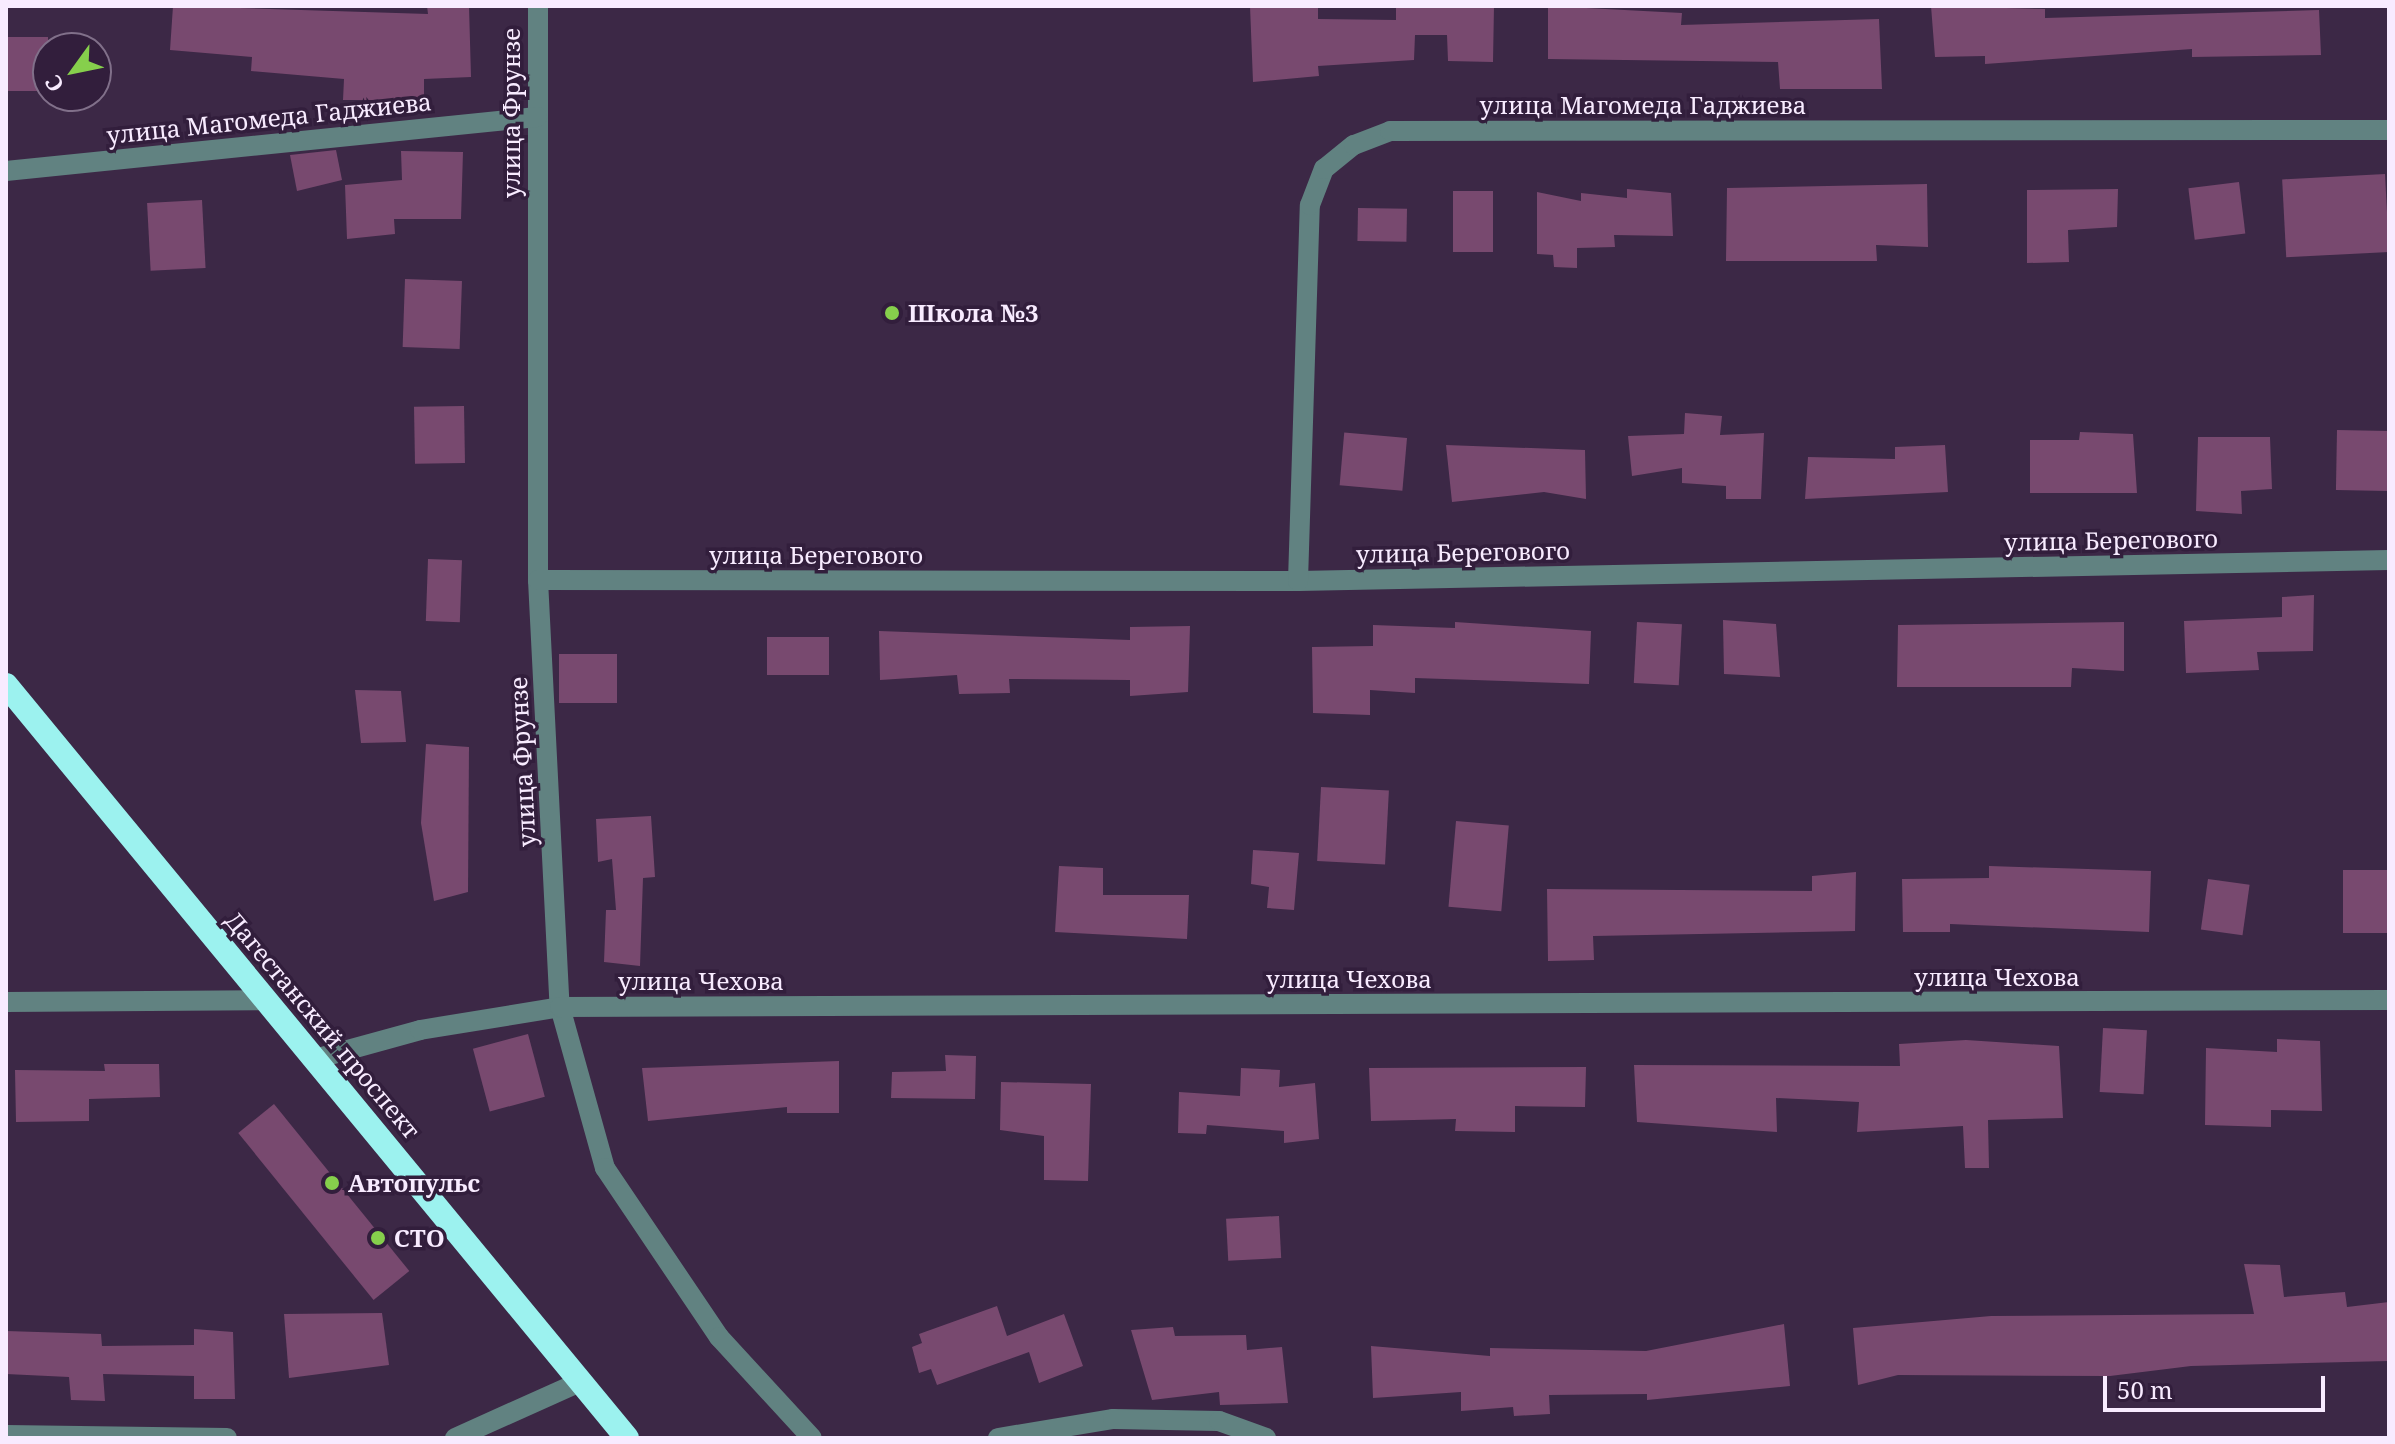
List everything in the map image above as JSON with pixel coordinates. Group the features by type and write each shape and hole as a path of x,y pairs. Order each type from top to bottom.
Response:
{"highway":[{"name":"Дагестанский проспект","path":"6,685 627,1438"}],"street":[{"name":"улица Фрунзе","path":"538,6 538,580 560,1007 605,1168 719,1337 812,1438"},
{"name":"улица Магомеда Гаджиева","path":"6,171 537,117"},
{"name":"улица Магомеда Гаджиева","path":"1298,581 1310,205 1324,169 1354,145 1390,131 2389,130"},
{"name":"улица Берегового","path":"538,580 1298,581 2389,560"},
{"path":"6,1002 266,1000"},
{"name":"улица Чехова","path":"315,1059 420,1030 560,1007 2389,1000"},
{"path":"455,1438 582,1381"},
{"path":"998,1438 1113,1419 1219,1421 1266,1438"},
{"path":"6,1435 227,1438"}],"building":[{"path":"173,6 428,14 427,6 469,6 471,77 424,79 424,100 343,100 344,79 251,71 252,57 170,50"},
{"path":"1250,6 1318,6 1318,19 1396,20 1396,6 1494,6 1493,62 1448,61 1447,35 1415,35 1414,60 1318,66 1319,76 1253,82"},
{"path":"1548,6 1682,13 1681,25 1879,19 1882,89 1780,89 1778,62 1548,59"},
{"path":"1931,6 2045,9 2045,18 2319,10 2321,55 2192,57 2192,49 1985,64 1985,56 1935,57"},
{"path":"6,37 32,37 32,91 6,91"},
{"path":"336,150 342,180 297,191 290,155"},
{"path":"401,151 463,152 461,219 394,219 395,234 347,239 345,185 402,180"},
{"path":"2385,174 2389,252 2286,257 2282,179"},
{"path":"2239,182 2245,234 2195,240 2188,188"},
{"path":"1927,184 1928,247 1876,245 1877,261 1726,261 1727,188"},
{"path":"1627,189 1671,193 1673,236 1614,235 1615,247 1577,248 1577,268 1554,267 1553,255 1537,254 1537,192 1581,201 1581,193 1627,198"},
{"path":"2118,189 2117,227 2068,230 2069,262 2027,263 2027,190"},
{"path":"1453,191 1493,191 1493,252 1453,252"},
{"path":"202,200 206,268 151,271 147,203"},
{"path":"1358,208 1407,209 1406,242 1357,241"},
{"path":"405,279 462,281 460,349 403,347"},
{"path":"464,406 465,463 415,464 414,407"},
{"path":"1685,413 1722,416 1720,435 1764,433 1761,499 1726,499 1726,486 1682,483 1682,468 1632,476 1628,436 1684,434"},
{"path":"2337,430 2389,431 2388,491 2336,490"},
{"path":"2080,432 2133,434 2137,493 2030,493 2030,440 2079,440"},
{"path":"1344,433 1407,438 1402,491 1340,485"},
{"path":"2198,437 2270,437 2272,489 2241,491 2242,514 2196,511"},
{"path":"1446,445 1585,450 1586,499 1544,492 1452,502"},
{"path":"1945,445 1948,492 1805,499 1808,457 1895,459 1895,447"},
{"path":"428,559 462,560 460,622 426,621"},
{"path":"2314,595 2313,651 2257,652 2259,670 2186,673 2184,621 2282,617 2282,597"},
{"path":"1723,620 1776,624 1780,677 1724,674"},
{"path":"1455,622 1591,631 1589,684 1415,678 1415,693 1370,690 1370,715 1313,713 1312,647 1373,646 1373,625 1455,628"},
{"path":"1637,622 1682,624 1679,685 1634,683"},
{"path":"2124,622 2124,671 2072,668 2071,687 1897,687 1898,625"},
{"path":"1190,626 1188,692 1130,696 1130,680 1009,679 1010,693 959,694 957,675 880,680 879,631 1130,640 1130,627"},
{"path":"767,637 829,637 829,675 767,675"},
{"path":"559,654 617,654 617,703 559,703"},
{"path":"355,690 401,691 406,742 361,743"},
{"path":"426,744 469,747 468,892 434,901 421,823"},
{"path":"1321,787 1389,791 1385,864 1317,861"},
{"path":"651,816 655,877 643,878 640,966 604,962 606,910 616,910 612,859 598,862 596,819"},
{"path":"1456,821 1509,826 1501,911 1449,907"},
{"path":"1253,850 1299,853 1294,910 1267,908 1269,887 1251,884"},
{"path":"1059,866 1103,868 1103,895 1189,895 1187,939 1055,932"},
{"path":"1989,866 2151,871 2149,932 1950,924 1950,932 1903,932 1902,879 1989,878"},
{"path":"2343,870 2389,870 2389,933 2343,933"},
{"path":"1856,872 1855,931 1593,936 1594,960 1548,961 1547,889 1812,891 1812,876"},
{"path":"2208,879 2250,885 2242,935 2201,930"},
{"path":"2103,1028 2147,1030 2144,1094 2100,1092"},
{"path":"528,1034 545,1097 490,1112 473,1049"},
{"path":"2277,1039 2320,1041 2322,1111 2271,1110 2271,1127 2205,1125 2206,1048 2277,1052"},
{"path":"1966,1040 2059,1046 2063,1118 1988,1120 1989,1168 1965,1168 1963,1126 1857,1132 1859,1102 1776,1098 1777,1132 1637,1122 1634,1065 1900,1066 1899,1044"},
{"path":"945,1055 976,1056 975,1099 891,1098 892,1072 946,1071"},
{"path":"839,1061 839,1113 787,1113 787,1107 648,1121 642,1068"},
{"path":"104,1064 159,1064 160,1097 89,1099 89,1121 16,1122 15,1070 105,1071"},
{"path":"1586,1067 1585,1107 1515,1106 1515,1132 1455,1131 1456,1119 1371,1121 1369,1068"},
{"path":"1241,1068 1280,1070 1279,1087 1315,1083 1319,1139 1284,1143 1284,1131 1207,1125 1206,1134 1178,1133 1179,1092 1240,1096"},
{"path":"1001,1082 1091,1084 1088,1181 1044,1180 1044,1136 1000,1130"},
{"path":"274,1104 409,1271 374,1300 238,1133"},
{"path":"1279,1216 1281,1258 1228,1261 1226,1219"},
{"path":"2244,1264 2280,1265 2284,1297 2345,1292 2347,1307 2389,1302 2389,1361 2191,1366 2110,1376 1898,1375 1858,1385 1853,1328 1991,1316 2254,1314"},
{"path":"997,1306 1007,1336 1064,1314 1083,1366 1039,1383 1029,1352 937,1385 931,1369 919,1373 912,1347 922,1343 919,1334"},
{"path":"382,1313 389,1365 289,1378 284,1314"},
{"path":"1784,1324 1790,1386 1647,1400 1647,1394 1549,1395 1550,1414 1514,1416 1513,1407 1461,1411 1461,1392 1373,1398 1371,1346 1490,1356 1490,1348 1646,1351"},
{"path":"1173,1327 1175,1336 1246,1335 1247,1350 1282,1347 1288,1403 1220,1405 1219,1392 1152,1400 1131,1330"},
{"path":"194,1329 233,1332 235,1399 194,1399 194,1376 103,1374 105,1401 71,1400 69,1377 6,1374 6,1331 101,1334 102,1346 194,1345"}],"place":[{"name":"Школа №3","path":"892,313"},
{"name":"Автопульс","path":"332,1183"},
{"name":"СТО","path":"378,1238"}]}
